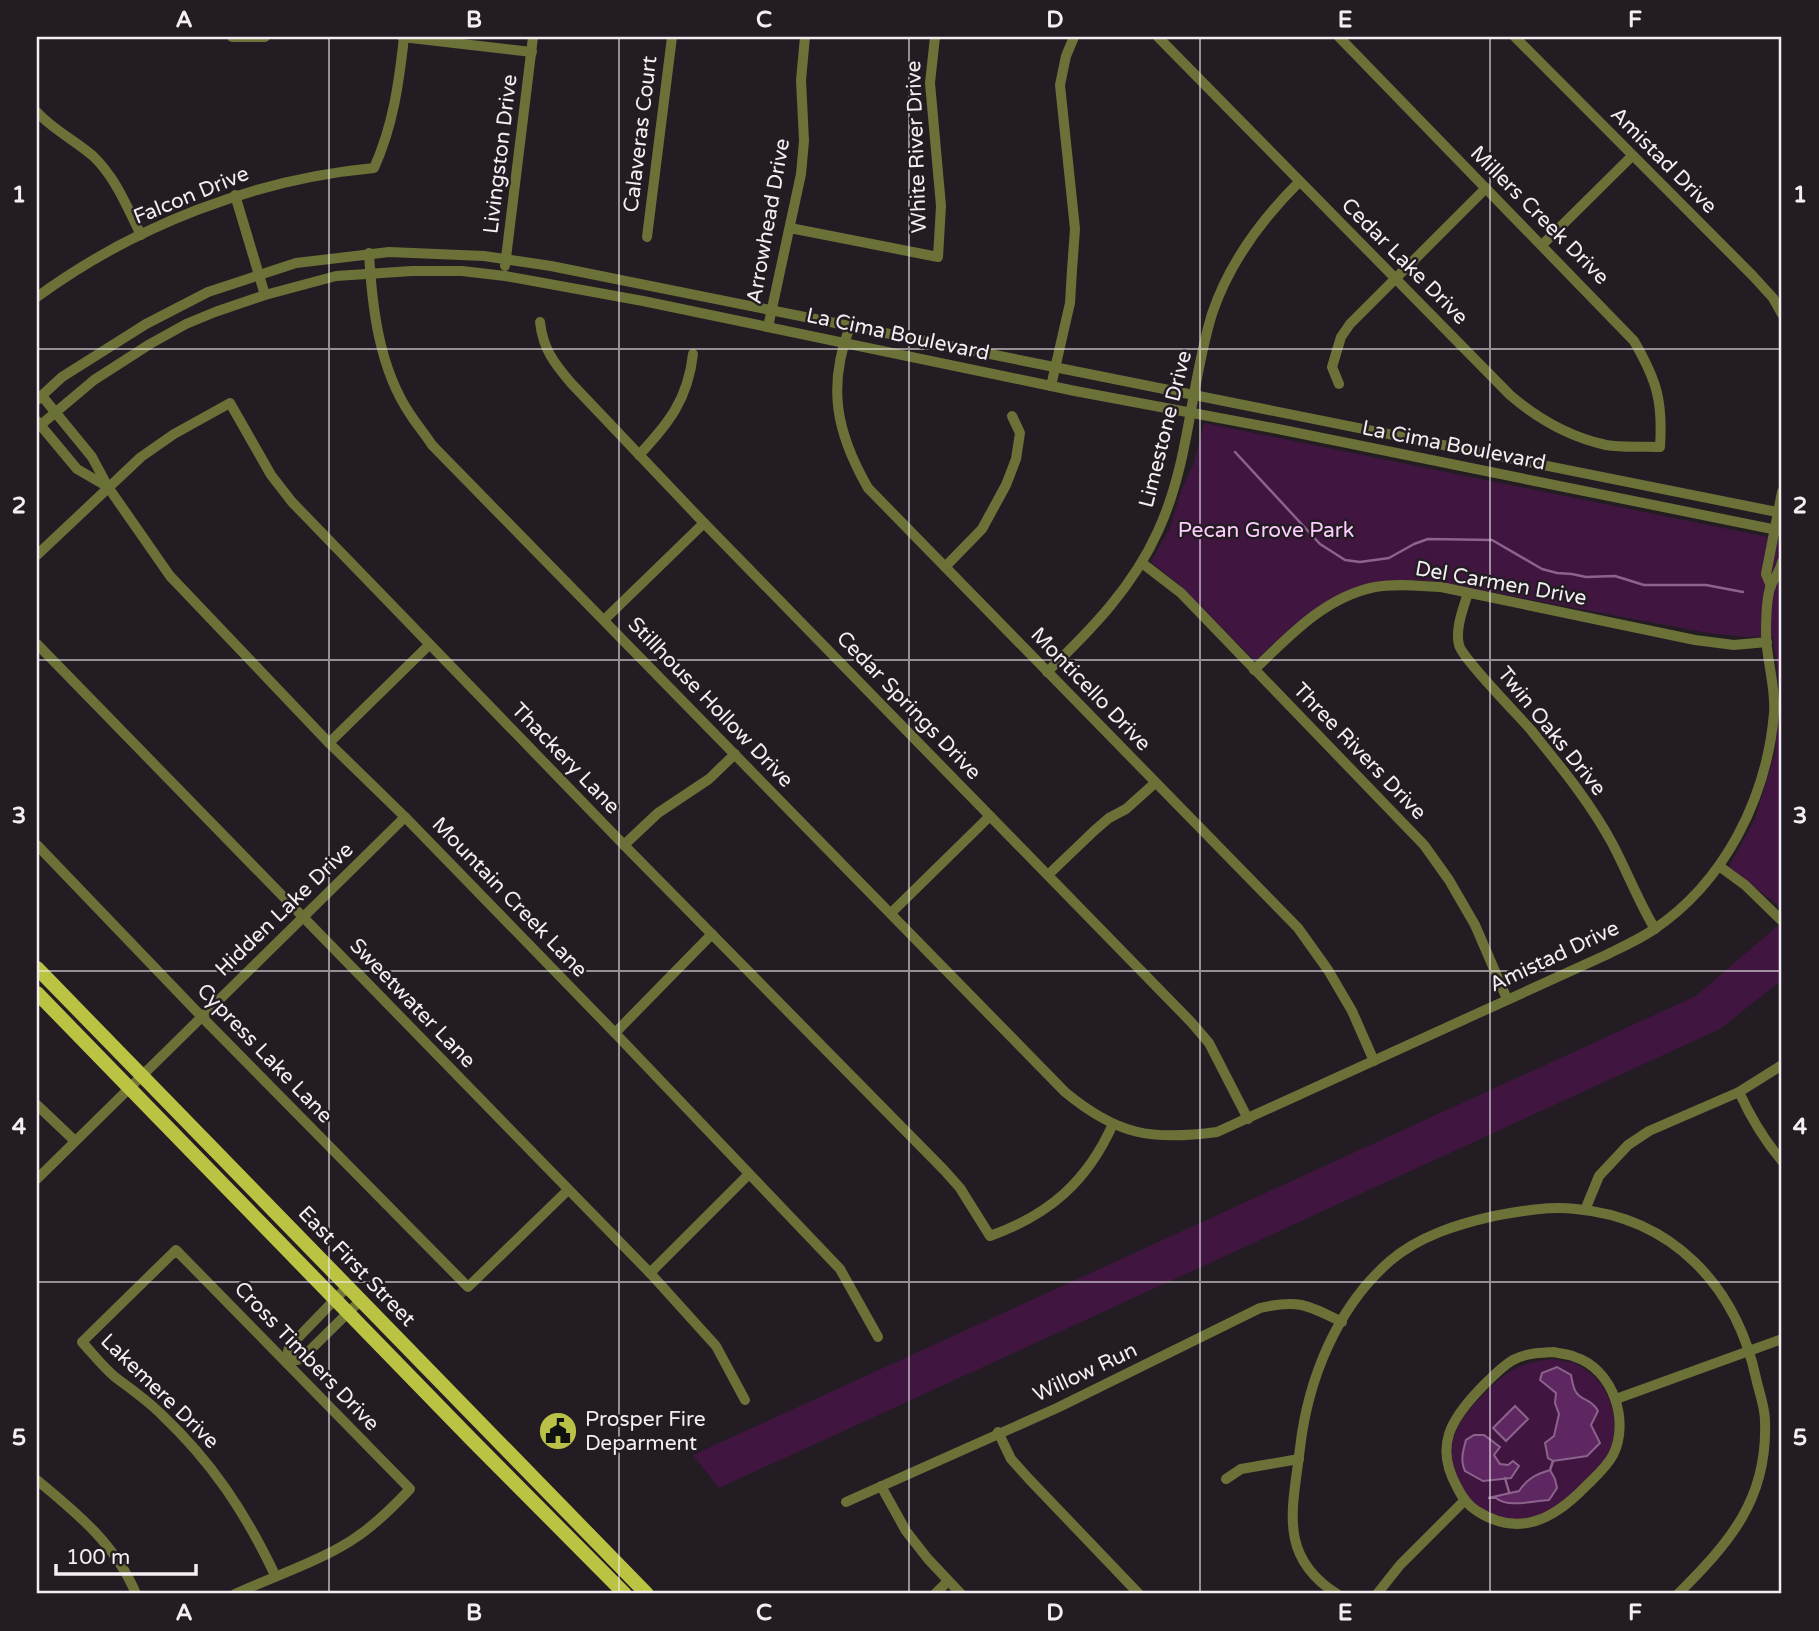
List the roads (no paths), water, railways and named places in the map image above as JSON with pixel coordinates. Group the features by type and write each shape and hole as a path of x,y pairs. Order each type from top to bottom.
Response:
{"main road":[{"name":"East First Street","path":"37,968 646,1594"},
{"name":"East First Street","path":"37,993 348,1314 625,1594"},
{"path":"470,1438 482,1427"},
{"path":"514,1483 525,1472"},
{"path":"597,1566 608,1555"}],"street":[{"path":"232,37 265,37"},
{"path":"403,37 531,52"},
{"name":"Falcon Drive","path":"37,297 96,259 141,235 235,195 303,178 374,168 395,105 403,37"},
{"name":"Livingston Drive","path":"505,276 533,37"},
{"name":"Calaveras Court","path":"647,237 672,37"},
{"name":"Arrowhead Drive","path":"768,327 801,174 804,141 801,80 805,37"},
{"name":"White River Drive","path":"790,229 938,257 942,206 930,83 935,37"},
{"path":"1051,386 1070,303 1075,229 1060,85 1066,56 1074,37"},
{"name":"Cedar Lake Drive","path":"1158,37 1510,395 1529,411 1574,436 1608,445 1660,447"},
{"name":"Millers Creek Drive","path":"1339,37 1634,341 1648,365 1658,391 1662,417 1660,447"},
{"path":"1348,46 1357,37"},
{"name":"Amistad Drive","path":"1515,37 1753,276 1773,298 1782,314"},
{"path":"37,112 104,168 118,188 141,235"},
{"path":"1542,245 1632,156"},
{"name":"Limestone Drive","path":"1047,672 1107,611 1142,563 1170,501 1192,413 1212,314 1228,276 1267,216 1299,182"},
{"path":"1339,384 1332,367 1340,337 1486,188"},
{"path":"235,195 265,295"},
{"name":"La Cima Boulevard","path":"39,398 62,377 146,324 208,292 296,263 369,253 484,256 772,310 1780,513"},
{"name":"Stillhouse Hollow Drive","path":"369,253 378,333 390,375 408,412 432,444 1065,1092 1086,1109 1113,1124"},
{"name":"La Cima Boulevard","path":"38,425 94,380 174,331 215,312 336,276 462,271 505,276 768,327 1778,531"},
{"name":"Cedar Springs Drive","path":"540,322 542,342 556,366 704,523 1049,874 1209,1042 1248,1119"},
{"name":"Monticello Drive","path":"850,326 838,370 836,396 839,418 856,467 868,488 1298,928 1328,970 1352,1011 1374,1061"},
{"path":"639,455 662,431 685,394 694,354"},
{"name":"Mountain Creek Lane","path":"39,398 55,411 92,457 108,487 170,576 329,743 405,817 615,1033 840,1269 878,1337"},
{"name":"Thackery Lane","path":"108,487 141,457 174,434 230,403 271,475 292,502 944,1170 960,1188 990,1236 1034,1217 1079,1180 1092,1163 1113,1124"},
{"path":"945,567 982,528 1006,485 1016,459 1020,433 1012,416"},
{"name":"Mountain Creek Lane","path":"38,425 77,469 108,487"},
{"path":"37,555 108,487"},
{"name":"Amistad Drive","path":"1113,1124 1126,1130 1156,1135 1183,1137 1217,1132 1606,955 1655,929 1690,897 1719,866 1742,830 1757,794 1768,756 1774,710 1770,657 1766,642 1771,586 1766,575 1778,531 1782,492"},
{"path":"604,620 704,523"},
{"name":"Amistad Drive","path":"1771,586 1780,573 1782,562"},
{"name":"Three Rivers Drive","path":"1142,563 1181,593 1423,845 1449,880 1475,925 1507,999"},
{"name":"Del Carmen Drive","path":"1254,670 1298,627 1335,601 1375,587 1405,584 1441,587 1695,640 1734,645 1766,642"},
{"name":"Twin Oaks Drive","path":"1468,593 1459,627 1459,645 1464,657 1509,704 1562,768 1612,843 1643,910 1655,929"},
{"name":"Sweetwater Lane","path":"37,643 650,1273 716,1346 745,1400"},
{"path":"329,743 429,645"},
{"path":"624,845 658,813 709,779 735,754"},
{"path":"1049,874 1094,830 1126,809 1155,783"},
{"path":"891,913 990,816"},
{"name":"Hidden Lake Drive","path":"37,1179 405,817"},
{"name":"Cypress Lake Lane","path":"37,845 468,1287 568,1190"},
{"path":"1719,866 1759,898 1782,921"},
{"path":"615,1033 712,934"},
{"path":"1585,1210 1599,1176 1610,1161 1628,1145 1649,1131 1739,1093 1782,1065"},
{"path":"1739,1093 1752,1120 1782,1161"},
{"path":"37,1105 75,1141"},
{"path":"650,1273 749,1174"},
{"path":"1337,1594 1305,1565 1295,1546 1292,1521 1303,1425 1311,1388 1322,1358 1342,1322 1374,1276 1416,1242 1482,1219 1527,1210 1574,1208 1614,1215 1652,1230 1684,1251 1718,1287 1737,1318 1750,1349 1765,1418 1765,1461 1762,1472 1755,1494 1736,1530 1715,1557 1678,1594"},
{"name":"Lakemere Drive","path":"176,1251 82,1342 113,1375 163,1415 208,1465 241,1509 275,1576"},
{"name":"Cross Timbers Drive","path":"176,1251 410,1489 357,1537 275,1576"},
{"path":"348,1286 289,1347 286,1362 301,1359 362,1300"},
{"name":"Willow Run","path":"846,1502 1057,1408 1260,1308 1282,1303 1299,1303 1342,1322"},
{"path":"1616,1399 1782,1339"},
{"path":"1554,1352 1577,1357 1593,1367 1608,1384 1616,1399 1619,1438 1613,1455 1603,1469 1559,1511 1526,1524 1506,1523 1490,1519 1464,1501 1447,1463 1446,1444 1452,1424 1460,1409 1512,1361 1530,1354 1554,1352"},
{"path":"998,1432 1011,1458 1029,1479 1139,1594"},
{"path":"1226,1479 1241,1469 1299,1459"},
{"path":"37,1480 102,1539 121,1562 136,1594"},
{"path":"881,1486 906,1531 961,1594"},
{"path":"1377,1594 1399,1565 1464,1501"},
{"path":"235,1594 275,1576"},
{"path":"935,1594 948,1581"}],"waterway":[{"path":"1235,452 1320,544 1345,560 1360,562 1389,558 1428,539 1492,540 1542,569 1557,573 1586,577 1615,576 1644,585 1706,585 1743,592"},
{"path":"1550,1470 1553,1461"},
{"path":"1505,1478 1509,1492"}],"place":[{"name":"Prosper Fire Deparment","path":"558,1431"}],"park label":[{"name":"Pecan Grove Park","path":"1266,530"}]}
